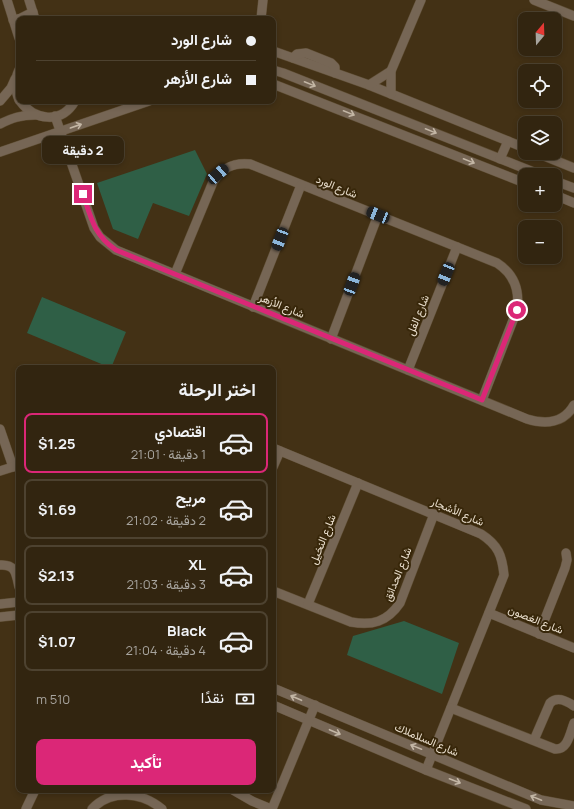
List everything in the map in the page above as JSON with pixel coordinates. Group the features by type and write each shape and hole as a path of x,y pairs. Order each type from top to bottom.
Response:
{"street":[{"path":"7,0 16,29"},
{"path":"29,0 34,16"},
{"path":"261,16 263,0"},
{"path":"391,94 391,71 421,0"},
{"path":"534,0 574,16"},
{"path":"276,52 369,85 518,145"},
{"path":"276,71 523,168"},
{"path":"369,85 391,71"},
{"path":"0,101 10,88 16,75"},
{"path":"276,85 518,180"},
{"path":"22,104 26,109 36,115"},
{"path":"0,124 23,115 55,116 69,109 73,104"},
{"path":"0,152 140,104"},
{"name":"شارع الأزهر","path":"55,116 94,228 100,237 116,250 539,423 551,422 562,418 574,405"},
{"path":"500,159 508,141"},
{"path":"554,160 574,168"},
{"name":"شارع الورد","path":"175,274 212,182 224,169 241,163 250,164 497,263 503,267 514,280 519,300 517,310 482,400"},
{"path":"562,184 574,188"},
{"path":"253,307 301,185"},
{"path":"562,198 574,203"},
{"path":"331,339 378,215"},
{"name":"شارع الفل","path":"408,370 457,247"},
{"path":"0,429 16,466 0,471"},
{"name":"شارع الأشجار","path":"276,449 481,534 489,539 498,549 503,562 504,575 426,770"},
{"name":"شارع النخيل","path":"308,604 358,483"},
{"name":"شارع الحدائق","path":"276,592 351,622 371,624 379,621 387,617 400,604 434,514"},
{"path":"539,634 565,568 567,560 566,553"},
{"path":"0,564 7,564 12,567 16,576"},
{"path":"0,604 16,602"},
{"name":"شارع الغصون","path":"489,613 574,648"},
{"path":"0,617 16,615"},
{"name":"شارع السلاملاك","path":"276,689 541,800 574,806"},
{"path":"534,740 550,703 553,700 562,700 574,706"},
{"path":"238,793 252,801 272,809 315,705"},
{"path":"276,706 426,770 526,809"},
{"path":"451,708 555,749 563,748 574,723"},
{"path":"26,809 34,793"},
{"path":"92,809 108,798 120,795 138,796 151,801 162,809"}],"green space":[{"path":"195,150 207,174 189,216 153,203 138,239 113,229 97,183"},
{"path":"42,297 126,332 112,365 104,365 27,333"},
{"path":"404,621 459,643 442,694 347,655 353,636"}],"route":[{"path":"83,194 94,228 100,237 116,250 482,400 517,310"}]}
